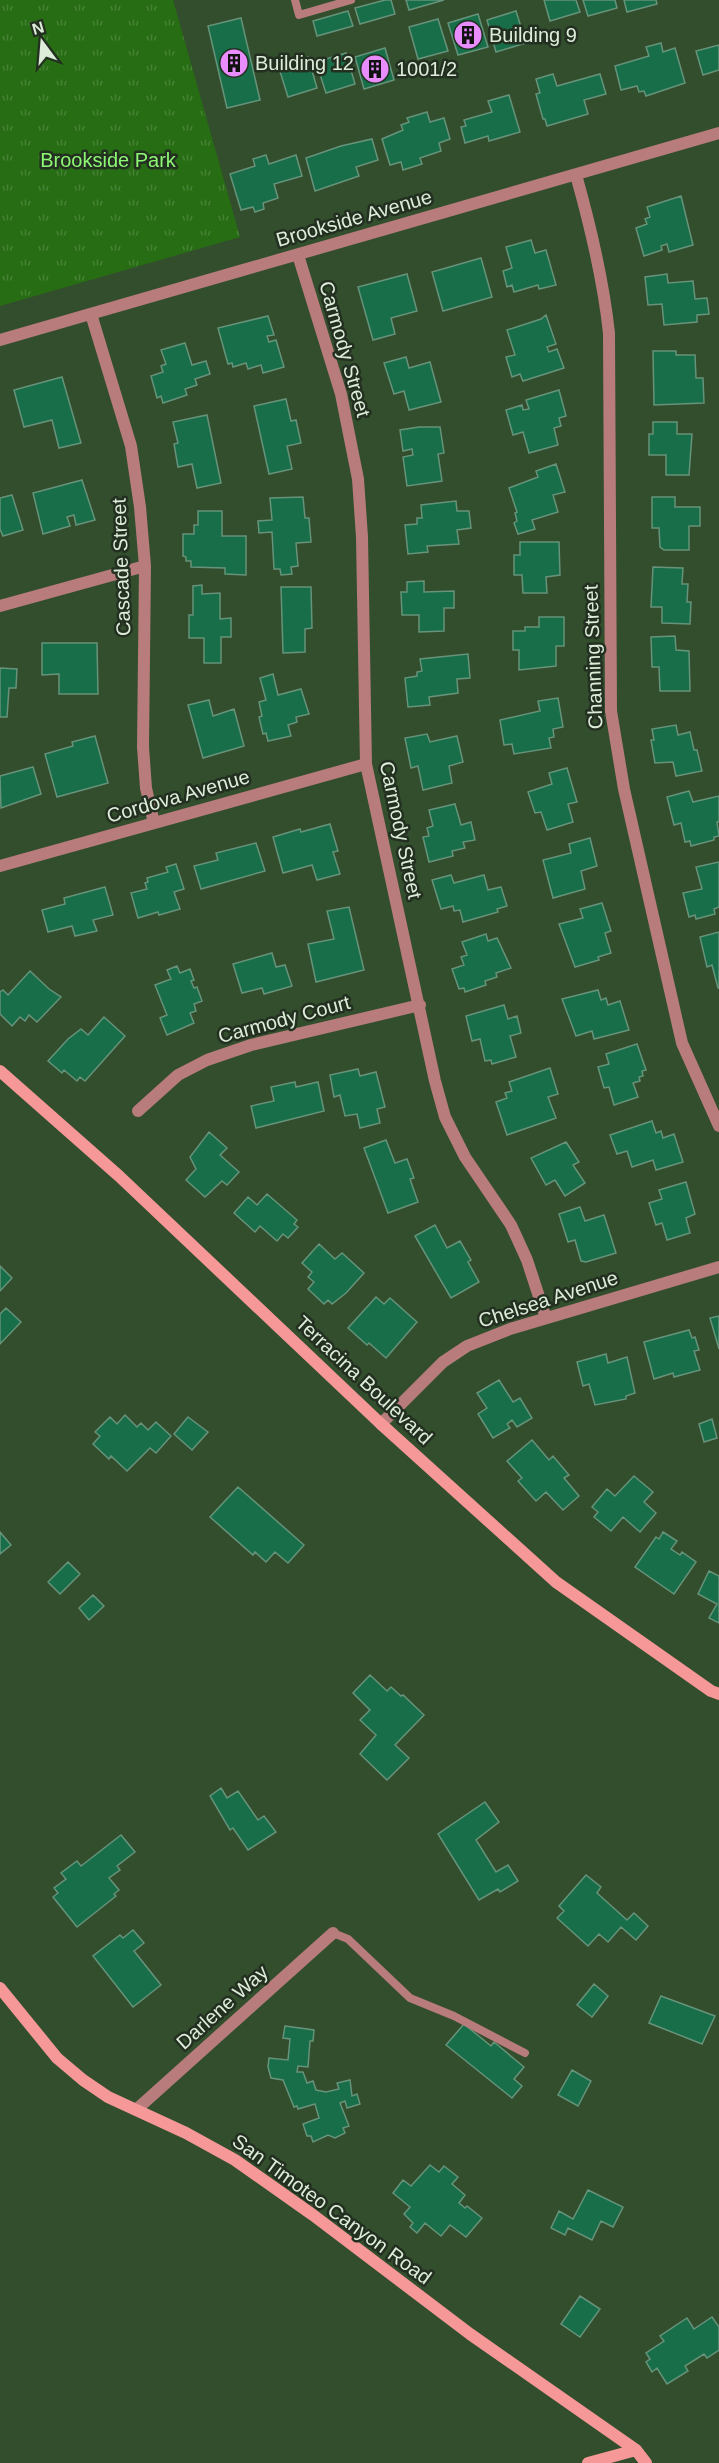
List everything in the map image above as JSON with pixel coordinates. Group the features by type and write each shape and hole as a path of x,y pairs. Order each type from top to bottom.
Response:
{"main road":[{"name":"Terracina Boulevard","path":"0,1071 119,1176 381,1424 556,1582 719,1694"},
{"name":"San Timoteo Canyon Road","path":"0,1988 57,2058 108,2097 235,2160 313,2215 470,2334 636,2450 646,2463"},
{"path":"588,2463 636,2450"}],"street":[{"name":"Brookside Avenue","path":"0,340 719,133"},
{"name":"Channing Street","path":"576,175 597,249 609,333 611,711 624,789 682,1043 719,1126"},
{"name":"Carmody Street","path":"298,255 341,394 358,479 362,537 366,764 445,1117 465,1157 511,1226 527,1260 546,1318"},
{"name":"Cascade Street","path":"91,315 130,446 140,507 145,566 143,747 146,788 154,823"},
{"path":"0,606 145,566"},
{"name":"Cordova Avenue","path":"0,866 366,764"},
{"name":"Carmody Court","path":"138,1111 178,1075 207,1060 251,1045 420,1005"},
{"name":"Chelsea Avenue","path":"381,1424 443,1362 467,1346 510,1329 719,1268"},
{"name":"Darlene Way","path":"136,2109 333,1933"}],"lane":[{"path":"295,0 299,15 351,0"},
{"path":"333,1933 348,1939 410,1998 454,2016 525,2053"}],"green space":[{"name":"Brookside Park","path":"0,0 173,0 240,237 0,306"}],"building":[{"path":"391,0 395,14 360,24 355,8"},
{"path":"406,0 444,0 409,10"},
{"path":"544,0 576,0 580,12 550,21"},
{"path":"583,0 615,0 617,8 588,16"},
{"path":"624,0 656,0 657,4 627,12"},
{"path":"348,11 353,26 317,36 313,21"},
{"path":"516,11 526,43 496,52 487,20"},
{"name":"Building 9","path":"478,14 488,47 458,55 448,23"},
{"name":"Building 12","path":"241,18 260,100 227,108 208,26"},
{"path":"438,19 448,51 418,59 409,27"},
{"path":"661,43 663,52 675,48 685,83 646,96 644,91 639,92 637,86 621,90 615,66 649,56 646,47"},
{"path":"719,45 719,70 703,75 696,51"},
{"name":"1001/2","path":"385,48 394,80 364,89 355,57"},
{"path":"346,53 355,84 326,93 316,62"},
{"path":"308,57 317,88 288,97 278,65"},
{"path":"553,74 557,86 600,74 606,94 584,100 588,114 547,126 536,94 540,93 536,79"},
{"path":"509,95 520,132 489,141 488,136 465,143 461,127 466,126 464,120 492,112 488,101"},
{"path":"427,112 430,122 444,118 450,139 439,143 441,151 420,158 422,164 403,170 401,162 390,165 382,139 403,130 401,125 409,122 407,118"},
{"path":"372,139 378,160 356,167 359,176 315,191 306,158 341,146"},
{"path":"266,155 269,164 296,155 302,176 274,184 278,198 263,203 264,209 255,212 253,207 241,210 230,174 255,166 253,159"},
{"path":"681,196 693,245 669,252 667,244 661,246 662,250 644,256 636,228 647,224 645,219 650,217 647,207"},
{"path":"531,240 535,253 546,250 556,285 539,289 538,285 514,292 512,285 507,287 503,271 512,268 506,247"},
{"path":"481,258 492,297 443,311 432,272"},
{"path":"407,274 417,311 391,318 395,334 373,340 358,287"},
{"path":"667,274 668,283 693,281 695,299 707,298 709,314 697,315 697,322 664,325 662,304 648,305 645,277"},
{"path":"546,315 556,344 547,347 549,352 557,349 564,368 523,381 520,374 512,377 506,357 515,355 507,330 541,319"},
{"path":"268,316 274,335 267,336 269,342 276,340 284,367 263,373 261,365 248,369 246,363 233,367 232,363 228,364 218,328"},
{"path":"185,343 192,365 206,361 210,374 195,379 197,385 185,389 187,395 163,403 161,396 157,398 151,376 163,372 161,366 166,364 161,350"},
{"path":"653,351 676,351 676,355 695,355 696,378 703,378 704,403 654,405"},
{"path":"406,357 409,368 430,362 441,402 409,410 404,391 394,394 384,363"},
{"path":"62,377 81,443 59,448 52,420 24,427 14,390"},
{"path":"559,390 566,416 559,418 561,426 554,428 558,445 529,453 523,432 513,435 506,410 522,405 523,410 529,409 526,400"},
{"path":"286,399 291,421 296,420 301,443 287,446 292,469 269,474 254,406"},
{"path":"207,415 221,483 197,488 192,464 178,467 174,444 178,443 173,422"},
{"path":"653,422 677,422 677,434 692,434 689,475 666,475 666,455 649,455 649,434 653,434"},
{"path":"440,427 444,453 438,454 442,481 407,486 403,457 413,455 412,449 403,451 400,430"},
{"path":"556,464 565,492 553,495 558,512 532,520 535,529 518,534 514,523 517,521 515,513 517,512 509,488 538,477 536,471"},
{"path":"82,480 95,520 76,525 74,515 67,517 70,526 43,534 33,493"},
{"path":"12,495 23,530 3,536 0,529 0,498"},
{"path":"303,497 305,518 309,518 311,542 296,543 298,566 291,567 292,574 281,575 280,569 274,569 272,532 259,533 258,521 272,520 270,498"},
{"path":"652,497 675,497 675,507 700,507 700,526 689,526 689,550 664,550 660,547 659,528 652,528"},
{"path":"456,501 457,511 469,511 471,528 457,530 459,544 427,546 428,552 408,554 405,525 417,524 417,518 422,518 421,505"},
{"path":"198,511 222,511 222,536 246,536 246,575 225,574 225,568 191,567 191,561 186,561 186,557 183,556 183,534 194,534 194,525 198,525"},
{"path":"520,542 559,542 560,575 546,577 547,593 523,593 522,575 514,575 514,555 520,555"},
{"path":"653,567 683,568 682,584 688,584 687,602 691,602 690,624 662,623 662,607 651,607"},
{"path":"424,581 424,592 454,591 454,608 444,608 444,631 419,632 419,615 402,615 401,592 407,592 407,582"},
{"path":"202,585 202,594 220,593 220,619 231,618 231,637 221,637 221,663 204,663 204,638 189,638 189,615 193,615 193,586"},
{"path":"281,587 311,587 312,628 305,629 305,652 283,653"},
{"path":"539,617 564,617 564,646 556,646 556,666 519,670 519,650 513,650 513,631 525,631 525,627 539,627"},
{"path":"675,636 676,650 689,651 690,691 660,691 659,667 652,667 651,637"},
{"path":"42,643 97,643 98,694 59,694 59,674 42,675"},
{"path":"468,654 470,678 457,679 458,693 429,697 430,705 408,707 405,678 417,676 417,672 422,671 420,659"},
{"path":"0,668 17,669 16,688 9,688 7,717 0,717"},
{"path":"273,674 278,695 301,689 309,714 296,717 297,722 288,725 291,736 268,741 266,733 263,734 259,717 262,716 259,702 266,700 260,678"},
{"path":"558,698 563,727 553,729 554,737 549,738 551,748 514,754 512,744 504,745 500,720 540,711 538,701"},
{"path":"209,700 213,716 234,709 244,746 203,758 188,705"},
{"path":"676,725 678,735 690,732 702,771 676,776 673,762 655,763 651,740 654,740 652,729"},
{"path":"427,734 430,742 457,736 463,762 449,766 452,783 423,790 418,766 411,768 405,738"},
{"path":"95,736 108,783 57,797 45,754 73,746 72,742"},
{"path":"33,767 41,794 1,808 0,776"},
{"path":"567,768 577,802 568,804 573,822 547,830 541,812 535,813 528,792 552,784 549,773"},
{"path":"689,791 693,802 719,796 719,822 717,822 719,836 714,837 714,840 691,846 690,841 685,842 681,823 674,825 667,797"},
{"path":"455,804 461,825 471,822 475,840 463,842 465,848 452,851 453,856 429,862 423,837 429,836 427,828 433,826 429,810"},
{"path":"330,824 338,851 333,852 340,874 317,880 312,865 283,873 273,837"},
{"path":"590,838 597,866 581,871 585,889 553,898 543,860 571,853 569,844"},
{"path":"256,843 265,871 201,889 194,866 218,860 216,853"},
{"path":"719,862 719,907 714,909 715,914 696,919 695,915 689,917 683,893 702,889 696,867"},
{"path":"176,864 184,889 174,892 180,909 138,918 131,893 147,889 145,883 148,882 147,878 168,872 166,867"},
{"path":"451,875 454,883 484,875 488,890 501,887 507,906 497,909 498,912 463,922 460,910 454,911 453,906 441,909 432,880"},
{"path":"105,887 113,915 93,920 97,931 75,936 72,926 48,932 42,910 65,904 64,898"},
{"path":"602,903 611,931 605,933 611,953 598,957 599,960 575,967 559,924 583,918 580,909"},
{"path":"349,907 364,970 316,982 308,944 334,939 327,911"},
{"path":"719,932 718,988 712,965 707,967 700,937"},
{"path":"486,934 488,941 497,938 511,968 496,973 497,977 485,981 486,985 465,992 464,988 459,989 452,969 464,965 461,957 467,955 462,942"},
{"path":"272,953 276,967 285,965 292,986 264,994 262,988 242,993 233,964"},
{"path":"177,966 180,973 190,969 194,980 191,981 194,988 197,987 202,1001 194,1004 196,1011 190,1013 194,1023 167,1035 160,1018 167,1015 155,985 171,979 167,970"},
{"path":"30,971 61,997 37,1022 29,1015 25,1021 20,1017 12,1026 0,1014 0,992 3,990 8,995"},
{"path":"598,990 601,1000 606,998 608,1005 620,1001 629,1030 594,1039 592,1031 576,1036 562,999"},
{"path":"504,1005 508,1019 517,1016 521,1033 510,1036 516,1057 492,1064 491,1060 485,1061 480,1039 472,1041 466,1016"},
{"path":"104,1017 125,1036 85,1081 80,1077 77,1081 64,1070 62,1073 48,1061 68,1039 81,1029 88,1035"},
{"path":"637,1044 646,1070 642,1071 643,1076 639,1077 640,1081 633,1083 638,1097 614,1105 609,1087 604,1088 598,1067 609,1064 606,1054"},
{"path":"550,1068 558,1094 548,1097 556,1118 507,1135 496,1102 507,1098 505,1093 512,1091 509,1082"},
{"path":"358,1069 360,1076 376,1072 385,1107 377,1109 380,1123 360,1128 357,1114 345,1116 340,1095 334,1097 330,1075"},
{"path":"295,1082 296,1087 318,1082 324,1111 256,1128 251,1106 274,1101 271,1087"},
{"path":"652,1121 656,1133 661,1131 663,1138 674,1134 683,1162 656,1170 653,1160 632,1167 627,1151 617,1154 610,1135"},
{"path":"209,1132 227,1148 220,1155 239,1172 227,1185 222,1181 205,1197 186,1180 196,1169 190,1157"},
{"path":"386,1140 395,1163 407,1159 414,1178 410,1179 418,1202 388,1213 364,1148"},
{"path":"566,1142 579,1162 573,1165 585,1183 565,1196 555,1180 546,1185 531,1158"},
{"path":"686,1182 695,1214 686,1218 690,1233 667,1240 662,1223 656,1225 649,1203 662,1199 659,1190"},
{"path":"267,1194 297,1220 294,1224 298,1227 288,1238 283,1234 277,1241 260,1226 255,1232 234,1213 248,1197 257,1205"},
{"path":"580,1207 585,1221 604,1215 616,1253 586,1262 581,1261 575,1240 568,1242 559,1214"},
{"path":"435,1225 447,1248 460,1241 471,1260 468,1262 479,1282 451,1298 415,1236"},
{"path":"319,1244 335,1259 342,1253 364,1273 346,1293 332,1304 328,1300 324,1304 308,1289 314,1282 308,1277 312,1272 302,1263"},
{"path":"0,1266 12,1278 0,1291"},
{"path":"376,1297 384,1304 390,1298 417,1322 386,1358 348,1328"},
{"path":"6,1308 21,1322 0,1344 0,1314"},
{"path":"719,1316 719,1349 710,1318"},
{"path":"689,1330 692,1338 695,1337 699,1350 694,1351 700,1370 674,1377 673,1373 654,1379 644,1342"},
{"path":"606,1354 608,1363 627,1357 635,1393 626,1396 626,1399 595,1405 589,1384 583,1386 577,1362"},
{"path":"499,1380 513,1402 520,1398 532,1418 517,1427 512,1420 507,1424 510,1428 493,1438 478,1414 487,1408 477,1393"},
{"path":"125,1415 137,1427 141,1423 148,1430 156,1422 171,1436 156,1453 150,1448 127,1471 93,1444 100,1436 95,1432 110,1417 117,1424"},
{"path":"188,1417 208,1432 192,1450 174,1434"},
{"path":"712,1419 717,1438 704,1442 699,1424"},
{"path":"532,1440 549,1460 553,1456 569,1475 564,1478 579,1496 563,1510 546,1492 536,1501 518,1481 522,1478 507,1461"},
{"path":"634,1476 653,1492 644,1502 656,1513 640,1532 623,1517 611,1531 594,1517 598,1512 592,1507 607,1489 615,1496"},
{"path":"238,1487 304,1545 288,1563 275,1552 266,1562 255,1552 253,1555 210,1517"},
{"path":"0,1532 11,1545 0,1554"},
{"path":"663,1532 677,1541 671,1549 680,1555 682,1552 696,1562 674,1594 635,1567 656,1537 659,1539"},
{"path":"68,1562 80,1574 60,1594 48,1582"},
{"path":"709,1571 719,1576 719,1623 709,1618 717,1604 698,1594"},
{"path":"93,1595 104,1606 89,1620 79,1608"},
{"path":"370,1675 387,1691 391,1687 401,1696 403,1695 424,1715 395,1745 409,1758 387,1780 360,1754 376,1735 360,1720 370,1710 353,1693"},
{"path":"221,1788 227,1798 238,1791 258,1820 264,1816 276,1832 248,1850 233,1828 230,1830 210,1796"},
{"path":"485,1802 499,1822 476,1840 496,1872 508,1865 518,1881 500,1892 498,1889 479,1900 438,1834"},
{"path":"121,1835 135,1852 117,1866 120,1870 109,1878 119,1890 114,1894 116,1896 77,1927 53,1897 58,1893 54,1888 66,1879 61,1873 77,1861 81,1866"},
{"path":"586,1875 601,1887 597,1893 627,1920 634,1913 648,1926 636,1940 621,1927 608,1942 599,1934 588,1946 557,1918 564,1911 559,1906"},
{"path":"133,1930 144,1943 134,1951 161,1985 133,2007 93,1956 120,1935 123,1938"},
{"path":"594,1984 608,1996 592,2017 577,2005"},
{"path":"661,1996 715,2016 702,2044 649,2023"},
{"path":"464,2024 491,2046 494,2042 524,2067 514,2079 522,2086 512,2098 446,2045"},
{"path":"285,2026 314,2030 313,2041 310,2041 308,2067 298,2066 297,2072 303,2072 307,2083 313,2081 316,2090 326,2092 339,2089 337,2083 350,2080 352,2096 357,2094 360,2104 347,2108 345,2101 340,2103 349,2126 343,2128 345,2133 335,2138 328,2135 313,2142 311,2136 307,2136 303,2124 319,2118 315,2104 298,2109 297,2106 294,2107 283,2080 271,2078 268,2067 269,2058 288,2060 290,2039 283,2038"},
{"path":"572,2070 591,2081 578,2106 558,2095"},
{"path":"430,2165 439,2172 444,2166 458,2177 452,2184 465,2195 459,2203 465,2208 467,2206 482,2218 466,2237 450,2225 441,2236 425,2223 417,2233 410,2227 413,2223 404,2214 410,2207 393,2193 403,2180 411,2186"},
{"path":"588,2190 623,2207 613,2227 601,2221 592,2240 568,2228 565,2235 551,2228 559,2211 573,2219"},
{"path":"580,2296 600,2309 580,2337 561,2324"},
{"path":"712,2317 719,2327 719,2350 707,2358 704,2354 685,2366 688,2371 667,2384 657,2368 652,2372 646,2362 650,2359 646,2353 664,2341 660,2336 687,2318 694,2329"}],"place":[{"name":"Building 9","path":"468,35"},
{"name":"Building 12","path":"234,63"},
{"name":"1001/2","path":"375,69"}]}
